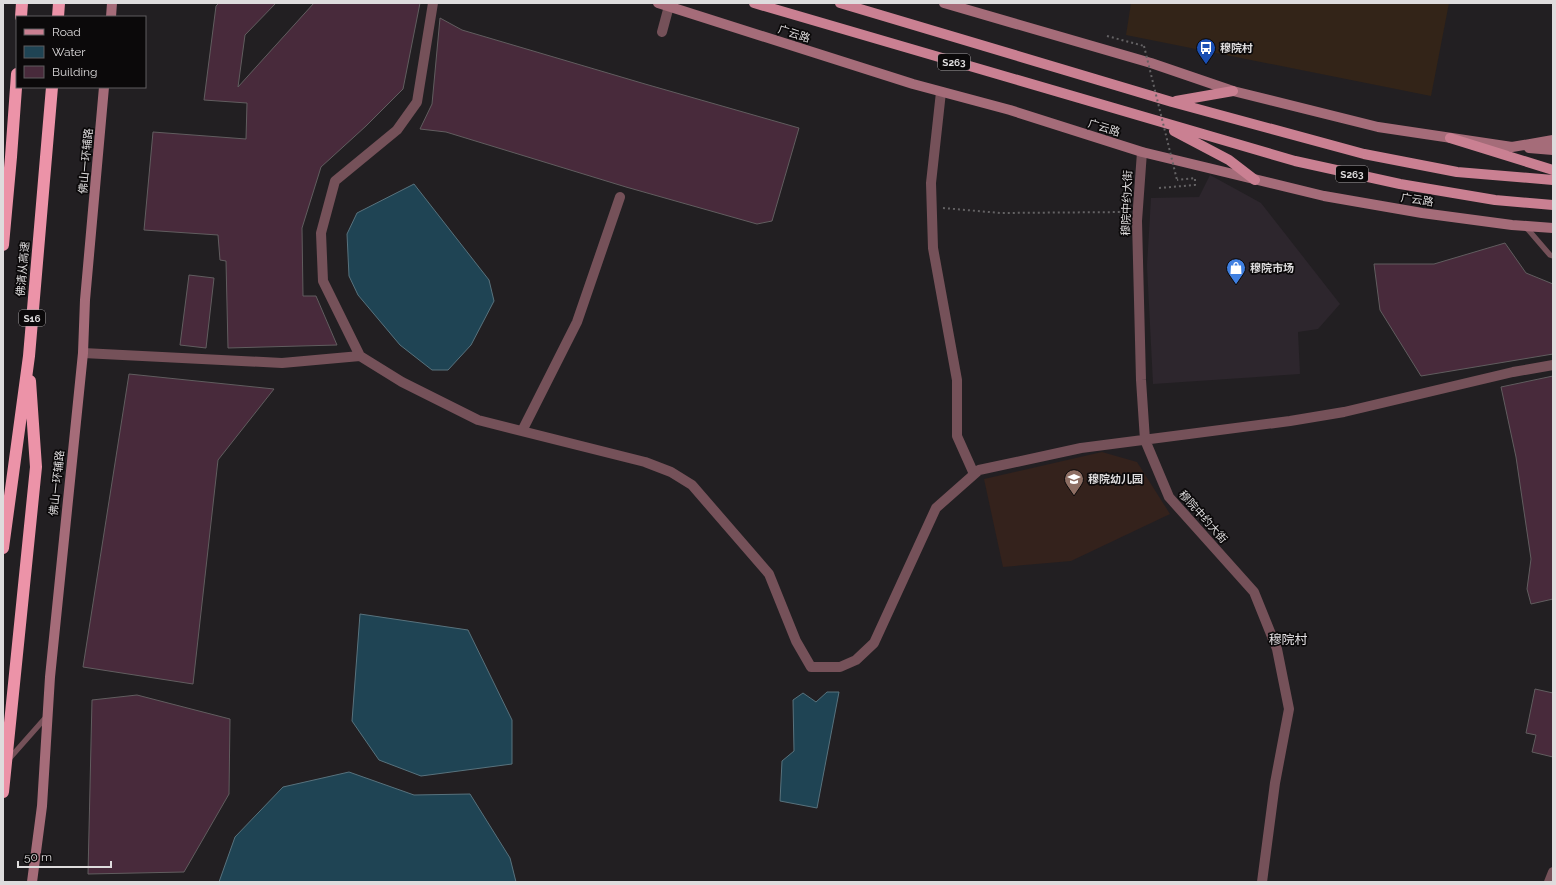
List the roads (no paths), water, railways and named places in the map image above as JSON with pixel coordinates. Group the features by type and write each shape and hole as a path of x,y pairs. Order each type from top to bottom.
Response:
{"highway":[{"path":"21,16 22,3"},
{"path":"58,16 59,3"},
{"name":"佛清从高速","path":"3,244 16,88"},
{"name":"佛清从高速","path":"3,548 28,356 52,88"},
{"path":"3,792 36,467 28,356"}],"main road":[{"path":"111,16 112,3"},
{"name":"广云路","path":"658,3 913,84 1010,110 1142,152 1324,196 1422,214 1553,228"},
{"name":"广云路","path":"754,3 1295,161 1400,184 1495,200 1553,205"},
{"name":"S263","path":"840,3 1172,102 1364,154 1457,172 1553,180"},
{"path":"944,3 1151,63 1233,91 1378,127 1450,138 1553,150"},
{"name":"佛山一环辅路","path":"32,882 42,806 47,716 59,580 83,353 85,300 104,88"},
{"path":"1172,102 1233,91"},
{"path":"1155,121 1229,160 1254,180"},
{"path":"1450,138 1553,170"},
{"path":"1512,146 1553,140"}],"street":[{"path":"433,3 417,102 397,130 335,181 320,233 323,281 360,356 402,382 478,420 645,462 671,472 692,485 769,574 796,641 811,667 840,667 856,660 874,643 936,508 979,470 1081,448 1306,419 1513,372 1553,365"},
{"path":"662,32 669,6"},
{"path":"941,92 931,184 933,248 957,380 957,436 974,474"},
{"name":"穆院中约大街","path":"1142,152 1138,211 1145,440 1169,497 1254,592 1277,649 1289,709 1275,783 1262,882"},
{"path":"522,431 577,322 620,197"},
{"path":"83,353 282,363 360,356"},
{"path":"1549,882 1553,872"}],"lane":[{"path":"1525,226 1550,255 1553,256"},
{"path":"6,762 47,716"}],"water":[{"path":"414,184 489,280 494,301 471,345 448,370 432,370 400,345 358,295 349,276 347,234 357,213"},
{"path":"360,614 468,630 512,720 512,764 421,776 379,760 352,721"},
{"path":"827,692 839,692 817,808 780,801 782,761 794,751 793,700 803,693 816,702"},
{"path":"349,772 414,795 470,794 510,858 516,882 219,882 235,837 283,787"}],"place":[{"name":"穆院村","path":"1206,65"},
{"name":"穆院市场","path":"1236,285"},
{"name":"穆院幼儿园","path":"1074,496"}],"district":[{"name":"穆院村","path":"1288,639"}]}
